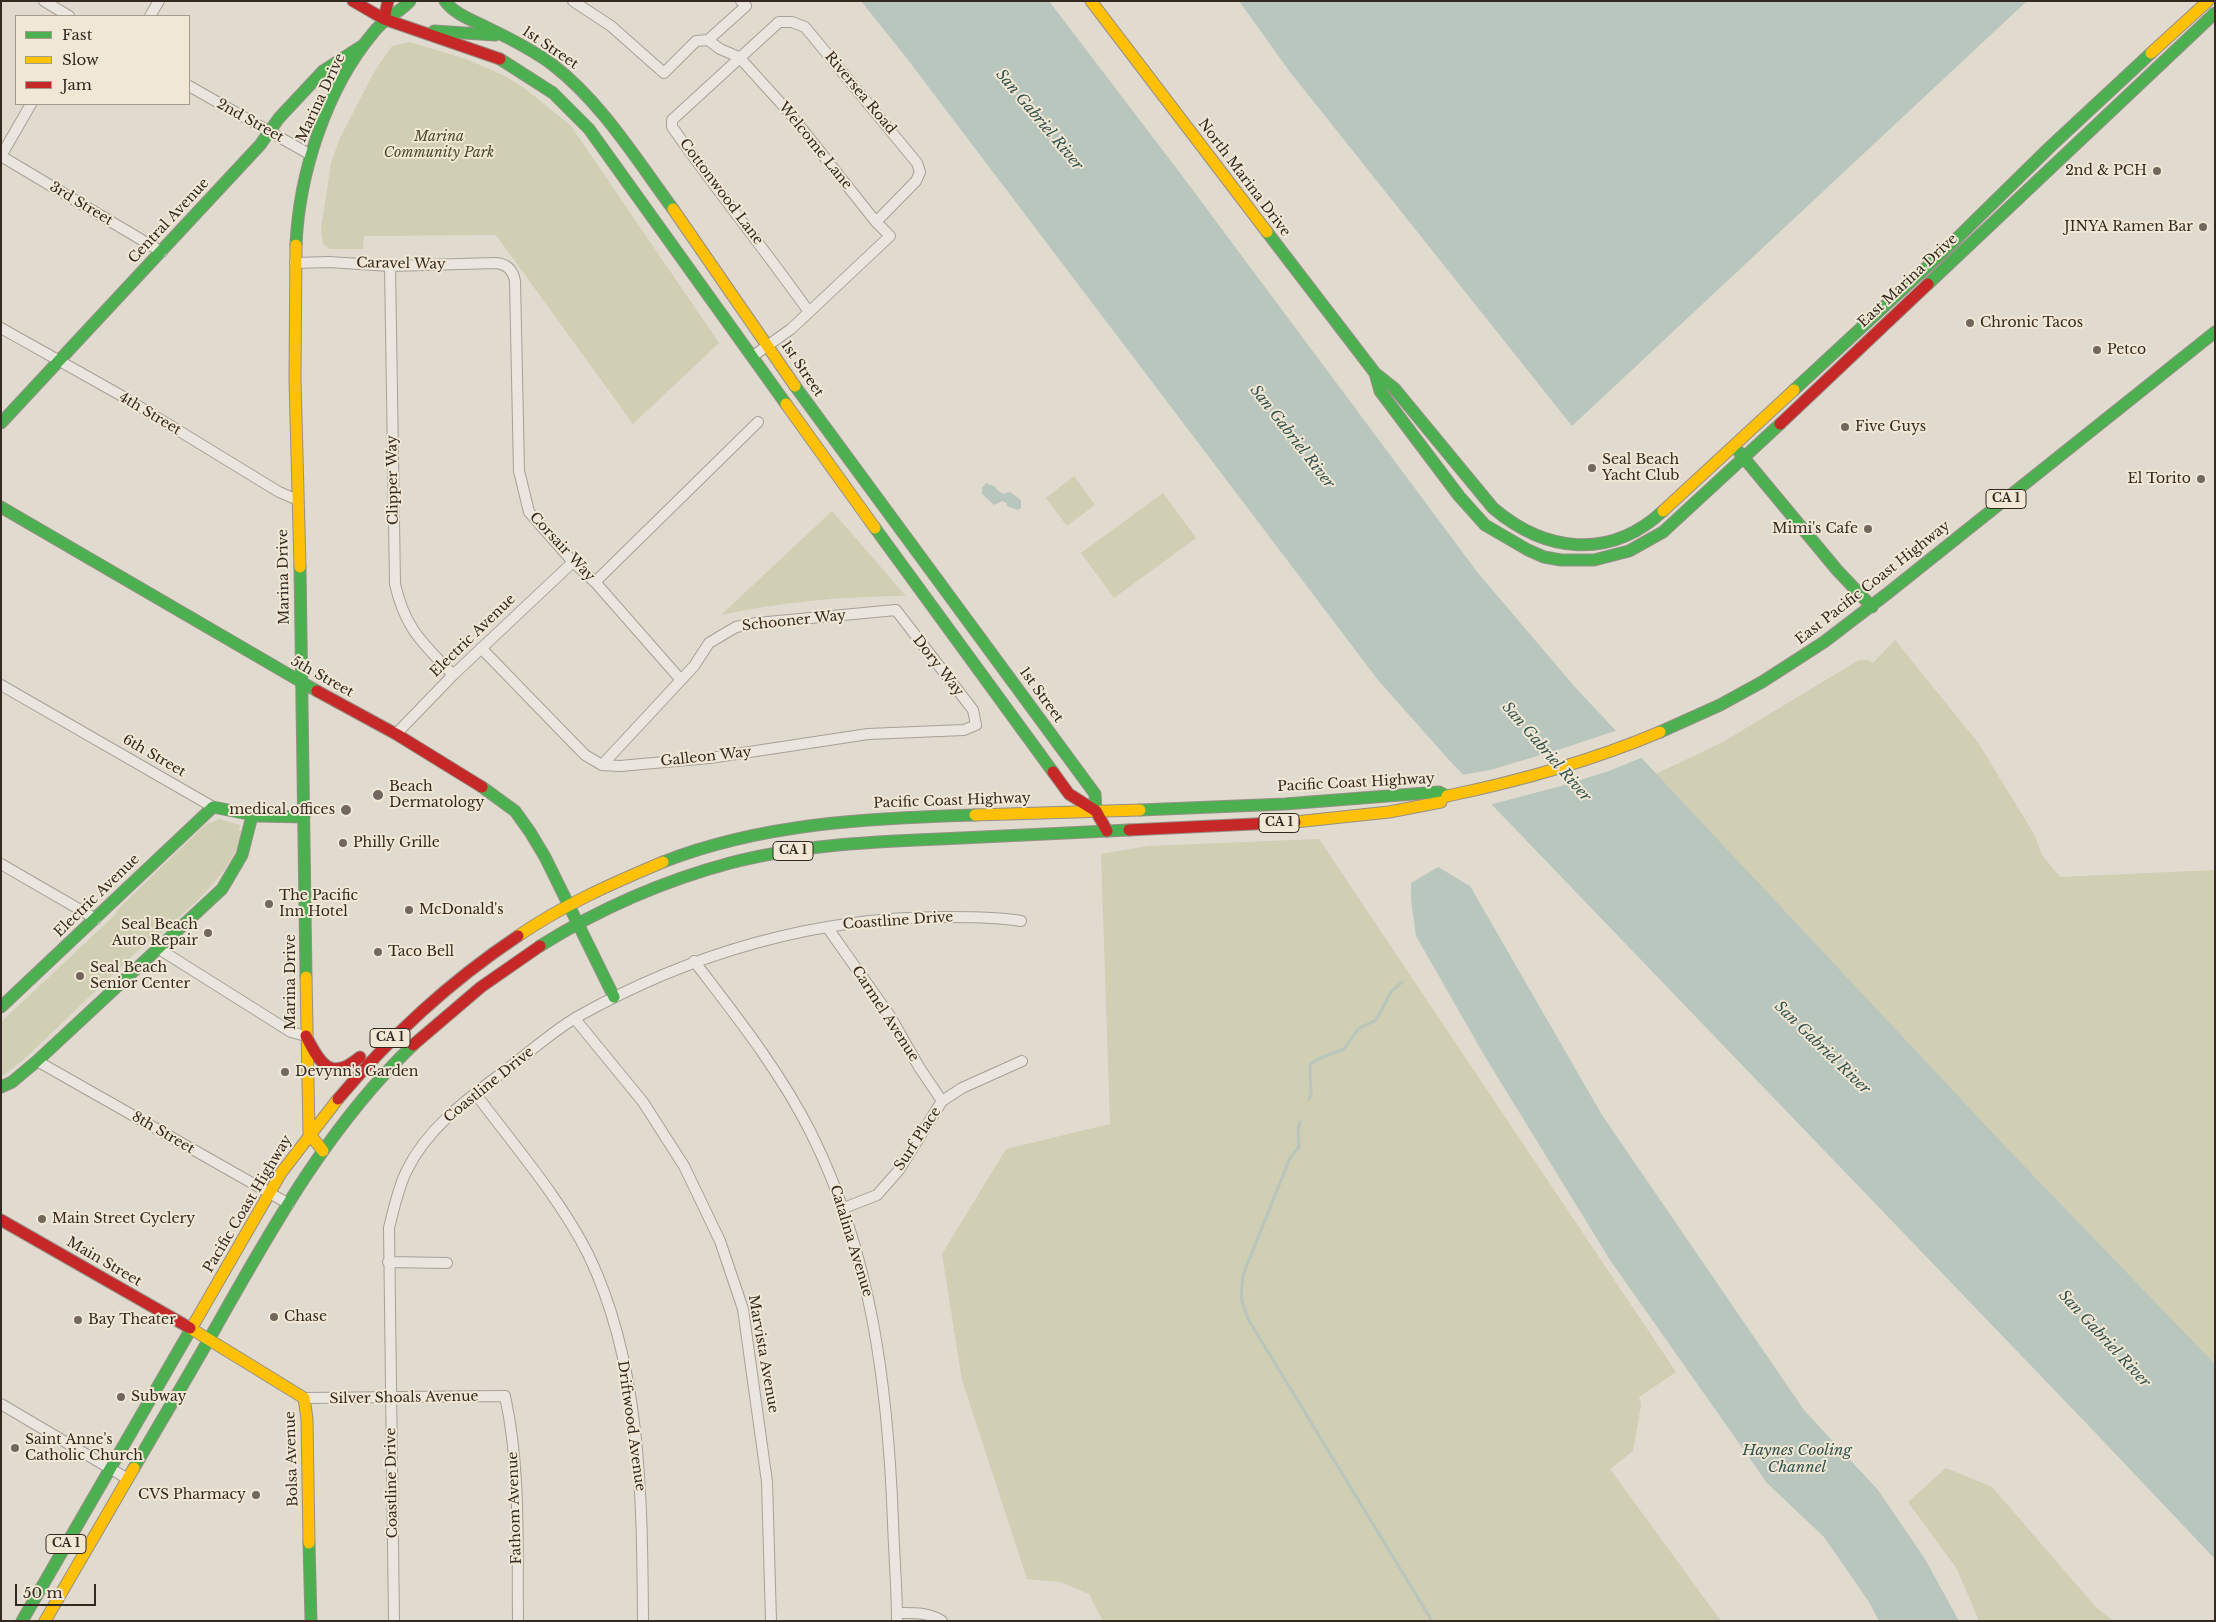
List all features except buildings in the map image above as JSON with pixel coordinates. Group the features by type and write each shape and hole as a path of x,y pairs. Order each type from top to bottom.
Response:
{"main road":[{"name":"1st Street","path":"353,1 384,19 503,60 553,93 572,111 606,151 1069,794 1096,811"},
{"name":"Marina Drive","path":"384,19 388,1"},
{"name":"Marina Drive","path":"308,1132 295,263 299,215 311,155 331,106 363,45 384,19 402,10 410,1"},
{"path":"445,1 451,9 503,35"},
{"name":"North Marina Drive","path":"1091,1 1375,373 1394,388 1478,491 1504,519 1519,529 1553,542 1575,545 1606,543"},
{"name":"East Marina Drive","path":"1606,543 1635,533 1656,518 1943,252 2050,147 2208,1"},
{"name":"East Marina Drive","path":"1612,557 1629,551 1663,532 1744,458 2215,13"},
{"name":"1st Street","path":"420,31 503,35 552,64 582,90 605,117 680,219 804,398 1095,794 1096,811 1107,831"},
{"name":"Central Avenue","path":"1,423 260,145 279,118 323,71 363,45"},
{"name":"East Pacific Coast Highway","path":"1449,795 1503,784 1572,765 1649,736 1699,714 1757,684 1800,658 1872,606 2215,332"},
{"name":"North Marina Drive","path":"1375,373 1380,391 1459,496 1491,529 1512,543 1544,557 1578,561 1612,557"},
{"path":"1733,446 1788,507 1850,586 1872,606"},
{"name":"5th Street","path":"1,506 301,682 396,734 494,794 515,811 545,857 578,923"},
{"name":"Pacific Coast Highway","path":"22,1621 269,1194 308,1132 373,1056 422,1008 485,957 529,927 568,904 648,867 683,854 740,838 805,826 881,818 1096,811 1377,798 1439,792 1449,795"},
{"name":"Pacific Coast Highway","path":"45,1621 95,1532 209,1339 289,1204 323,1151 383,1077 412,1046 452,1010 497,974 578,923 650,890 686,877 729,864 814,847 886,840 1320,821 1441,802 1449,795"},
{"name":"6th Street","path":"213,806 233,813 252,816 304,817"},
{"name":"Electric Avenue","path":"1,1007 96,920 213,806"},
{"path":"1,1087 12,1082 37,1061 222,889 242,859 250,832 252,816"},
{"path":"578,923 614,997"},
{"path":"485,957 497,974"},
{"path":"306,1036 324,1065 331,1069 343,1070 350,1067 404,1013 422,1008"},
{"path":"308,1132 323,1151"},
{"name":"Main Street","path":"1,1220 191,1330"},
{"name":"Bolsa Avenue","path":"191,1330 209,1339 304,1398 307,1418 311,1621"}],"street":[{"path":"44,1 67,15"},
{"path":"151,15 158,1"},
{"path":"573,1 611,26 664,73 696,41 708,40 746,6 741,1"},
{"name":"Riversea Road","path":"739,57 779,22 792,22 804,27 861,93 917,163 920,172 916,181 876,222"},
{"path":"708,40 720,49 739,57"},
{"name":"Welcome Lane","path":"739,57 787,110 876,222 890,236 809,312"},
{"name":"Cottonwood Lane","path":"739,57 672,120 672,127 735,215 766,251 809,312"},
{"name":"2nd Street","path":"190,87 311,155"},
{"path":"1,156 30,105"},
{"name":"3rd Street","path":"1,156 162,252"},
{"name":"Caravel Way","path":"295,263 329,262 390,266 496,263 507,266"},
{"name":"Clipper Way","path":"390,266 395,584 399,603 409,625 453,674"},
{"name":"Corsair Way","path":"507,266 514,275 515,281 519,471 528,512 573,562 595,582 681,680"},
{"path":"753,356 809,312"},
{"name":"4th Street","path":"1,328 122,396 279,492 298,500"},
{"path":"595,582 758,422"},
{"name":"Electric Avenue","path":"396,734 453,674 573,562"},
{"name":"Schooner Way","path":"602,765 694,666 709,643 736,627 757,623 896,610"},
{"name":"Dory Way","path":"896,610 973,710 976,724"},
{"path":"482,648 585,755 602,765"},
{"name":"6th Street","path":"1,685 213,806"},
{"name":"Galleon Way","path":"602,765 620,766 710,758 868,734 964,730 976,724"},
{"path":"1,864 96,920"},
{"name":"Coastline Drive","path":"394,1621 389,1228 396,1199 407,1169 434,1130 475,1093 575,1018 614,997 694,961 757,941 865,920 929,917 1001,917 1021,921"},
{"name":"Carmel Avenue","path":"827,927 890,1016 919,1067 942,1101"},
{"path":"159,948 291,1032 306,1036"},
{"name":"Catalina Avenue","path":"694,961 777,1076 810,1132 844,1208 870,1299 884,1394 890,1447 897,1617"},
{"name":"Marvista Avenue","path":"575,1018 643,1102 684,1166 720,1241 742,1309 754,1378 767,1482 771,1621"},
{"name":"8th Street","path":"37,1061 289,1204"},
{"name":"Surf Place","path":"844,1208 877,1195 899,1170 942,1101 962,1088 1022,1061"},
{"name":"Driftwood Avenue","path":"475,1093 557,1204 588,1253 610,1310 628,1386 639,1461 642,1519 643,1621"},
{"path":"388,1262 447,1263"},
{"name":"Silver Shoals Avenue","path":"304,1398 505,1396"},
{"name":"Fathom Avenue","path":"505,1396 510,1417 515,1484 518,1621"},
{"path":"1,1404 128,1478"},
{"path":"897,1617 917,1613 935,1616 942,1621"}],"green space":[{"name":"Marina Community Park","path":"410,42 466,59 505,76 527,90 571,126 719,343 633,424 496,235 364,236 363,249 330,249 323,244 321,229 331,163 340,138 374,72 392,46"},
{"path":"1074,476 1095,505 1067,526 1046,498"},
{"path":"1163,493 1196,538 1114,598 1081,553"},
{"path":"832,511 906,596 859,597 813,601 721,615"},
{"path":"1895,640 1979,744 2034,834 2042,855 2060,877 2215,870 2215,1364 2008,1149 1656,774 1723,742 1859,660 1868,660 1873,663"},
{"path":"219,819 240,825 239,830 244,831 237,848 218,878 206,892 153,941 151,939 146,943 22,1061 1,1077 1,1022 117,913 116,911 205,825"},
{"path":"1319,839 1676,1372 1639,1397 1641,1405 1633,1451 1610,1469 1721,1621 1103,1621 1089,1594 1061,1582 1027,1579 962,1380 942,1254 1006,1149 1110,1124 1101,854 1148,846"},
{"path":"1946,1468 1992,1487 2095,1606 2113,1621 1979,1621 1957,1569 1908,1502"}],"water":[{"name":"San Gabriel River","path":"861,1 1049,1 1180,173 1478,573 1574,686 2008,1149 2215,1364 2215,1559 1449,760 1378,680 905,56"},
{"path":"1239,1 2027,1 1572,426 1290,72"},
{"path":"986,483 996,487 1003,494 1010,492 1021,500 1021,508 1017,510 1007,506 1007,503 1002,501 994,505 982,494 982,488"},
{"name":"Haynes Cooling Channel","path":"1438,867 1470,886 1602,1115 1804,1410 1878,1490 1925,1559 1959,1621 1879,1621 1869,1602 1824,1537 1767,1483 1610,1260 1484,1055 1416,936 1411,900 1411,883"}],"pier":[{"path":"1618,730 1643,757 1609,771 1561,786 1489,805 1461,775 1490,770"}],"waterway":[{"path":"1309,1099 1311,1095 1310,1065 1316,1060 1344,1049 1358,1029 1376,1020 1391,992 1402,982"},
{"path":"1300,1122 1298,1129 1299,1147 1290,1158 1243,1275 1241,1298 1248,1319 1432,1621"}],"traffic: fast":[{"path":"296,245 298,218 309,161 329,106 356,55 381,24 410,1"},
{"path":"445,1 460,14 538,55 571,80 618,132 673,209"},
{"path":"1928,284 2215,13"},
{"path":"434,31 495,35"},
{"path":"1,423 260,145 279,118 323,71 362,46"},
{"path":"1794,390 1943,252 2050,147 2151,53"},
{"path":"500,59 553,93 589,129 786,404"},
{"path":"1267,232 1375,373 1394,388 1493,508 1513,523 1534,534 1556,542 1578,545 1622,538 1643,527 1663,511"},
{"path":"1660,732 1720,705 1762,682 1824,642 2215,332"},
{"path":"1375,373 1380,391 1459,496 1485,525 1528,550 1544,557 1561,560 1594,560 1629,551 1663,532 1780,424"},
{"path":"795,386 1095,794 1096,811"},
{"path":"1739,452 1837,570 1872,607"},
{"path":"1,507 317,691"},
{"path":"875,528 1053,772"},
{"path":"300,567 306,977"},
{"path":"482,787 515,811 530,832 545,857 614,997"},
{"path":"1140,810 1285,804 1439,792 1447,796"},
{"path":"1,1007 213,807 258,816 304,817"},
{"path":"663,862 739,839 817,825 896,818 975,815"},
{"path":"1,1087 12,1082 37,1061 222,889 242,855 252,816"},
{"path":"540,946 608,908 656,887 705,870 756,857 808,848 861,843 1129,830"},
{"path":"134,1468 259,1252 304,1179 355,1109 413,1045"},
{"path":"22,1621 191,1329"},
{"path":"309,1543 311,1621"}],"traffic: slow":[{"path":"1091,1 1267,232"},
{"path":"2151,53 2208,1"},
{"path":"673,209 795,386"},
{"path":"296,245 295,379 300,567"},
{"path":"1663,511 1794,390"},
{"path":"786,404 875,528"},
{"path":"1447,796 1555,769 1608,752 1660,732"},
{"path":"1295,822 1389,812 1441,802"},
{"path":"975,815 1140,810"},
{"path":"518,936 570,904 663,862"},
{"path":"306,977 309,1133 323,1151"},
{"path":"191,1329 281,1173 338,1099"},
{"path":"190,1328 304,1398 307,1419 309,1543"},
{"path":"45,1621 134,1468"}],"traffic: jam":[{"path":"353,1 384,19 500,59"},
{"path":"384,19 388,1"},
{"path":"1780,424 1928,284"},
{"path":"317,691 396,734 482,787"},
{"path":"1053,772 1069,794 1096,811 1107,831"},
{"path":"1129,830 1295,822"},
{"path":"338,1099 379,1053 422,1011 468,972 518,936"},
{"path":"413,1045 481,987 540,946"},
{"path":"306,1036 316,1055 327,1066 334,1069 350,1064 360,1057"},
{"path":"1,1220 190,1328"}],"place":[{"name":"2nd & PCH","path":"2157,171"},
{"name":"JINYA Ramen Bar","path":"2203,227"},
{"name":"Chronic Tacos","path":"1970,323"},
{"name":"Petco","path":"2097,350"},
{"name":"Five Guys","path":"1845,427"},
{"name":"Seal Beach Yacht Club","path":"1592,468"},
{"name":"El Torito","path":"2201,479"},
{"name":"Mimi's Cafe","path":"1868,529"},
{"name":"Beach Dermatology","path":"378,795"},
{"name":"medical offices","path":"346,810"},
{"name":"Philly Grille","path":"343,843"},
{"name":"The Pacific Inn Hotel","path":"269,904"},
{"name":"McDonald's","path":"409,910"},
{"name":"Seal Beach Auto Repair","path":"208,933"},
{"name":"Taco Bell","path":"378,952"},
{"name":"Seal Beach Senior Center","path":"80,976"},
{"name":"Devynn's Garden","path":"285,1072"},
{"name":"Main Street Cyclery","path":"42,1219"},
{"name":"Chase","path":"274,1317"},
{"name":"Bay Theater","path":"78,1320"},
{"name":"Subway","path":"121,1397"},
{"name":"Saint Anne's Catholic Church","path":"15,1448"},
{"name":"CVS Pharmacy","path":"256,1495"}]}
